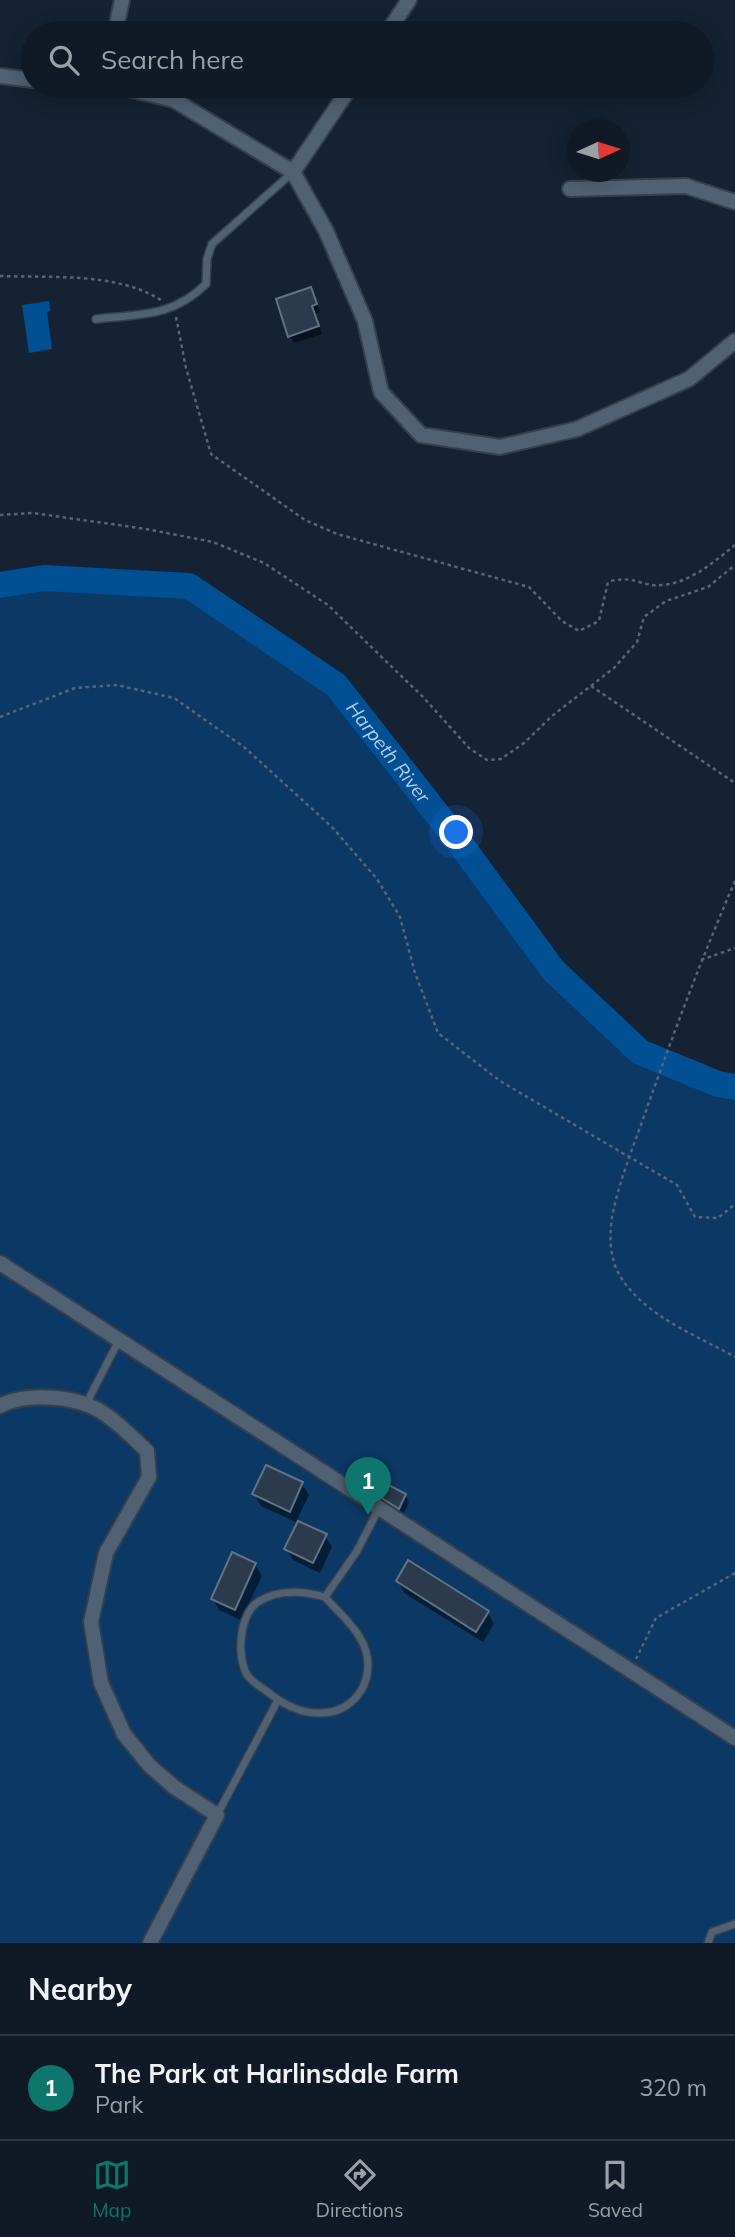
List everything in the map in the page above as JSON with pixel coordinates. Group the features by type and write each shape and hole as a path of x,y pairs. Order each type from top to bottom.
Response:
{"street":[{"path":"118,21 122,0"},
{"path":"395,21 409,0"},
{"path":"0,76 21,79"},
{"path":"166,98 174,100 293,172 326,231 365,321 381,392 421,435 500,447 577,429 690,379 735,341"},
{"path":"293,172 343,98"},
{"path":"570,189 685,186 735,202"},
{"path":"0,1263 118,1342 632,1668 735,1738"},
{"path":"0,1406 9,1401 54,1398 85,1406 104,1413 147,1451 149,1477 106,1553 91,1622 101,1684 124,1734 149,1765 174,1787 216,1815 150,1943"}],"lane":[{"path":"96,319 174,308 191,299 206,285 207,259 212,244 293,172"},
{"path":"85,1406 118,1342"},
{"path":"325,1597 356,1551 379,1508"},
{"path":"304,1591 325,1597 361,1639 367,1659 364,1682 358,1697 350,1706 331,1714 307,1713 278,1700 248,1677 239,1640 253,1605 275,1595 304,1591"},
{"path":"216,1815 278,1700"},
{"path":"708,1943 712,1932 735,1924"}],"path":[{"path":"0,276 96,281 146,291 174,308 187,369 211,454 305,520 337,534 529,587 562,621 579,631 599,621 608,582 624,577 661,585 694,576 735,545"},
{"path":"0,515 33,513 146,529 213,542 264,564 328,605 424,698 469,748 487,760 502,759 614,668 637,642 645,617 666,601 708,587 735,565"},
{"path":"0,717 75,688 117,685 174,698 244,747 332,827 377,879 400,917 415,973 438,1033 500,1081 677,1185 695,1217 718,1218 735,1204"},
{"path":"591,686 735,783"},
{"path":"735,881 690,984 629,1156 613,1213 612,1255 617,1272 628,1289 652,1310 735,1357"},
{"path":"701,960 735,948"},
{"path":"632,1668 656,1618 735,1573"}],"shaded area":[{"path":"49,301 50,311 47,312 52,349 29,353 22,305"},
{"path":"44,578 189,586 336,685 459,842 553,970 640,1051 718,1084 735,1087 735,1943 0,1943 0,585"}],"building":[{"path":"311,287 317,304 312,306 319,326 288,337 276,299"},
{"path":"266,1465 303,1482 290,1512 252,1494"},
{"path":"375,1478 406,1494 399,1509 369,1490"},
{"path":"298,1521 327,1534 313,1563 284,1549"},
{"path":"232,1552 256,1563 235,1610 211,1599"},
{"path":"408,1560 489,1611 476,1632 396,1581"}],"waterway":[{"name":"Harpeth River","path":"0,585 44,578 189,586 336,685 459,842 553,970 640,1052 718,1084 735,1087"}],"place":[{"name":"The Park at Harlinsdale Farm","path":"368,1515"}]}
